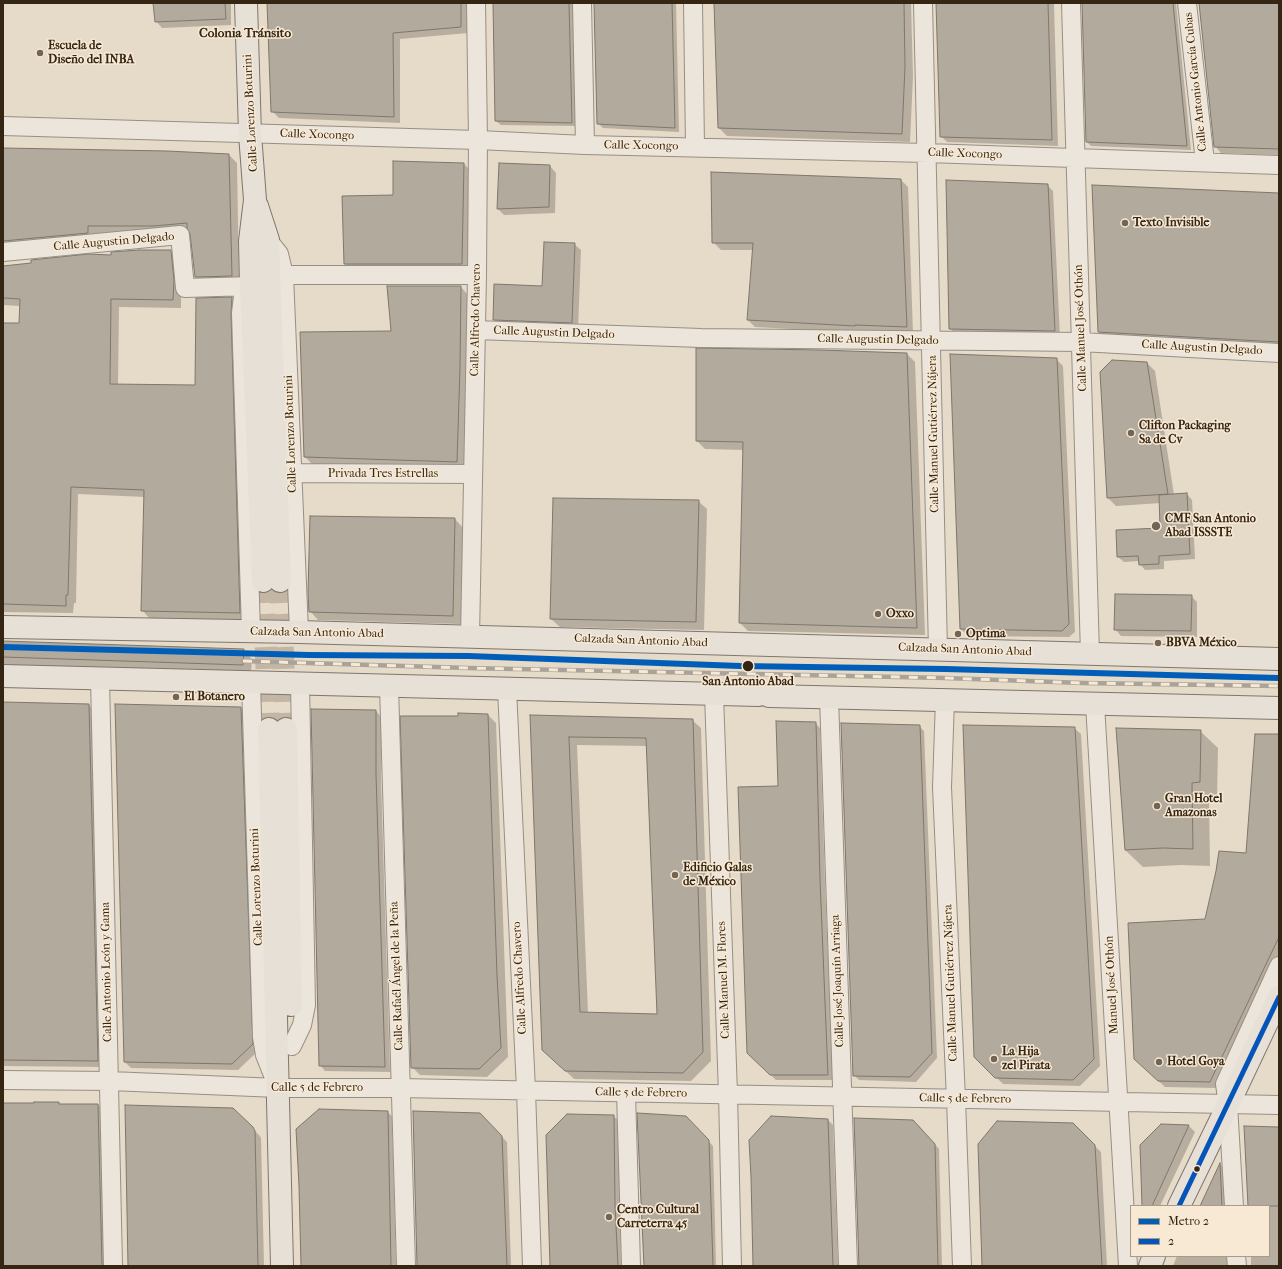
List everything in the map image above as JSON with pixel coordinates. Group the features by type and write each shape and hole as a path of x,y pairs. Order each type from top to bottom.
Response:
{"main road":[{"name":"Calle Lorenzo Boturini","path":"246,3 250,134 255,200 250,241 251,286 271,581 268,240 255,200"},
{"name":"Calzada San Antonio Abad","path":"3,627 299,632 1279,659"},
{"path":"3,676 1279,708"},
{"name":"Calle Lorenzo Boturini","path":"278,1088 292,1046 278,729 278,1088 282,1266"},
{"path":"1179,1205 1279,997"}],"street":[{"name":"Calle Alfredo Chavero","path":"470,637 477,275 478,140 476,3"},
{"path":"582,3 585,145"},
{"path":"693,3 695,147"},
{"name":"Calle Manuel Gutiérrez Nájera","path":"923,3 938,650"},
{"name":"Calle Manuel José Othón","path":"1072,3 1090,654"},
{"name":"Calle Antonio García Cubas","path":"1187,3 1205,162"},
{"name":"Calle Xocongo","path":"3,126 478,140 585,145 927,153 1279,165"},
{"name":"Calle Augustin Delgado","path":"3,252 180,235 185,288 251,286"},
{"name":"Calle Lorenzo Boturini","path":"268,240 279,254 284,275 299,632"},
{"path":"284,275 477,275"},
{"name":"Calle Lorenzo Boturini","path":"251,286 243,296 241,313 251,631"},
{"name":"Calle Augustin Delgado","path":"476,330 702,338 1081,342 1279,353"},
{"name":"Privada Tres Estrellas","path":"292,473 473,474"},
{"name":"Calle Antonio León y Gama","path":"100,679 113,1266"},
{"name":"Calle Lorenzo Boturini","path":"251,683 262,1037 265,1055 278,1088"},
{"name":"Calle Lorenzo Boturini","path":"292,1046 302,1025 306,1005 300,683"},
{"name":"Calle Rafaél Ángel de la Peña","path":"388,686 406,1266"},
{"name":"Calle Alfredo Chavero","path":"506,689 526,1090 532,1266"},
{"name":"Calle Manuel M. Flores","path":"714,694 728,1094 732,1266"},
{"name":"Calle José Joaquín Arriaga","path":"828,697 848,1266"},
{"name":"Calle Manuel Gutiérrez Nájera","path":"945,699 942,787 962,1266"},
{"name":"Manuel José Othón","path":"1096,704 1128,1266"},
{"path":"1234,1205 1228,1105 1225,1084 1279,966"},
{"name":"Calle 5 de Febrero","path":"3,1080 110,1081 278,1088 526,1090 1279,1105"},
{"path":"626,1093 631,1266"}],"building":[{"path":"153,3 225,3 226,19 155,22"},
{"path":"267,3 461,3 461,27 393,33 394,117 271,112"},
{"path":"493,3 569,3 572,123 495,121"},
{"path":"594,3 672,3 675,128 597,124"},
{"path":"714,3 904,3 905,67 902,134 718,128"},
{"path":"936,3 1048,3 1052,140 940,137"},
{"path":"1082,3 1173,3 1187,146 1086,142"},
{"path":"1199,3 1279,3 1279,149 1214,147"},
{"path":"3,148 167,151 229,154 232,276 195,277 190,234 187,228 187,223 154,226 88,226 88,233 3,241"},
{"path":"393,161 464,163 462,264 344,264 342,196 393,195"},
{"path":"499,163 550,165 549,207 497,209"},
{"path":"711,172 901,179 907,327 855,326 747,320 753,243 712,243"},
{"path":"946,180 1048,184 1055,331 949,329"},
{"path":"1092,185 1279,193 1279,342 1098,332"},
{"path":"544,242 575,243 572,323 493,320 494,284 542,286"},
{"path":"171,250 174,280 173,300 111,299 110,384 195,385 196,298 232,297 231,313 240,613 141,611 144,490 71,487 68,595 66,595 66,606 3,604 3,323 19,323 20,299 3,298 3,266 31,263 31,260 88,254 111,255 111,252"},
{"path":"387,286 461,286 457,462 304,457 300,332 391,331"},
{"path":"696,348 907,353 917,628 739,623 743,442 696,441"},
{"path":"950,354 1057,358 1069,624 1062,631 960,629"},
{"name":"Clifton Packaging Sa de Cv","path":"1112,360 1147,362 1168,494 1107,498 1100,372"},
{"path":"1187,493 1190,554 1159,556 1159,564 1139,565 1138,556 1117,557 1116,530 1160,528 1159,495"},
{"path":"553,498 699,500 696,622 550,619"},
{"path":"310,516 455,518 453,616 309,612"},
{"path":"1115,594 1192,595 1191,631 1114,630"},
{"path":"3,641 244,649 243,665 3,657"},
{"path":"3,702 89,704 98,1061 3,1060"},
{"path":"115,704 241,707 253,1044 232,1064 124,1062"},
{"path":"311,709 376,710 376,774 385,1067 319,1066"},
{"path":"458,713 488,714 501,1048 479,1069 411,1068 400,716 458,716"},
{"name":"Edificio Galas de México","path":"530,715 693,719 703,1052 683,1073 565,1071 542,1050","holes":["569,737 646,738 657,1014 580,1012"]},
{"path":"776,721 816,722 820,879 828,1075 770,1075 747,1053 738,787 778,786"},
{"path":"841,723 920,725 932,1053 910,1077 853,1076"},
{"path":"963,725 1075,727 1094,1059 1073,1080 995,1078 974,1057"},
{"name":"Gran Hotel Amazonas","path":"1116,728 1201,730 1200,782 1192,783 1193,849 1163,848 1125,850"},
{"path":"1255,734 1279,734 1279,937 1210,1082 1158,1081 1134,1059 1128,923 1205,919 1219,851 1246,853"},
{"path":"59,1102 59,1104 98,1104 102,1266 3,1266 3,1103"},
{"path":"125,1105 233,1108 253,1127 255,1131 258,1266 128,1266"},
{"path":"319,1109 388,1111 391,1266 301,1266 296,1129"},
{"path":"413,1111 480,1113 502,1136 507,1266 417,1266"},
{"path":"637,1113 686,1116 709,1140 713,1266 644,1266"},
{"path":"567,1114 614,1115 615,1205 618,1266 550,1266 546,1135"},
{"path":"771,1116 828,1119 833,1266 753,1266 749,1140"},
{"path":"854,1118 913,1120 935,1144 938,1266 859,1266"},
{"path":"997,1121 1073,1123 1095,1145 1102,1266 982,1266 978,1144"},
{"path":"1161,1124 1189,1125 1152,1205 1142,1205 1140,1145"},
{"path":"1244,1126 1279,1127 1279,1206 1248,1205"},
{"path":"1220,1163 1222,1205 1200,1205"}],"tunnel":[{"path":"263,581 269,729"},
{"path":"280,581 286,729"}],"railway":[{"path":"243,661 468,668 945,678 1083,683 1279,686"}],"metro line":[{"name":"2","path":"3,647 309,655 468,656 740,666 945,669 1279,678"}],"transit line":[{"name":"2","path":"1179,1205 1279,997"}],"place":[{"name":"Escuela de Diseño del INBA","path":"40,53"},
{"name":"Texto Invisible","path":"1125,223"},
{"name":"Clifton Packaging Sa de Cv","path":"1131,433"},
{"name":"CMF San Antonio Abad ISSSTE","path":"1156,526"},
{"name":"Oxxo","path":"878,614"},
{"name":"Optima","path":"958,634"},
{"name":"BBVA México","path":"1158,643"},
{"name":"San Antonio Abad","path":"748,666"},
{"name":"El Botanero","path":"176,697"},
{"name":"Gran Hotel Amazonas","path":"1157,806"},
{"name":"Edificio Galas de México","path":"675,875"},
{"name":"La Hija zel Pirata","path":"994,1059"},
{"name":"Hotel Goya","path":"1159,1062"},
{"name":"Centro Cultural Carreterra 45","path":"609,1217"}],"district":[{"name":"Colonia Tránsito","path":"245,34"}]}
